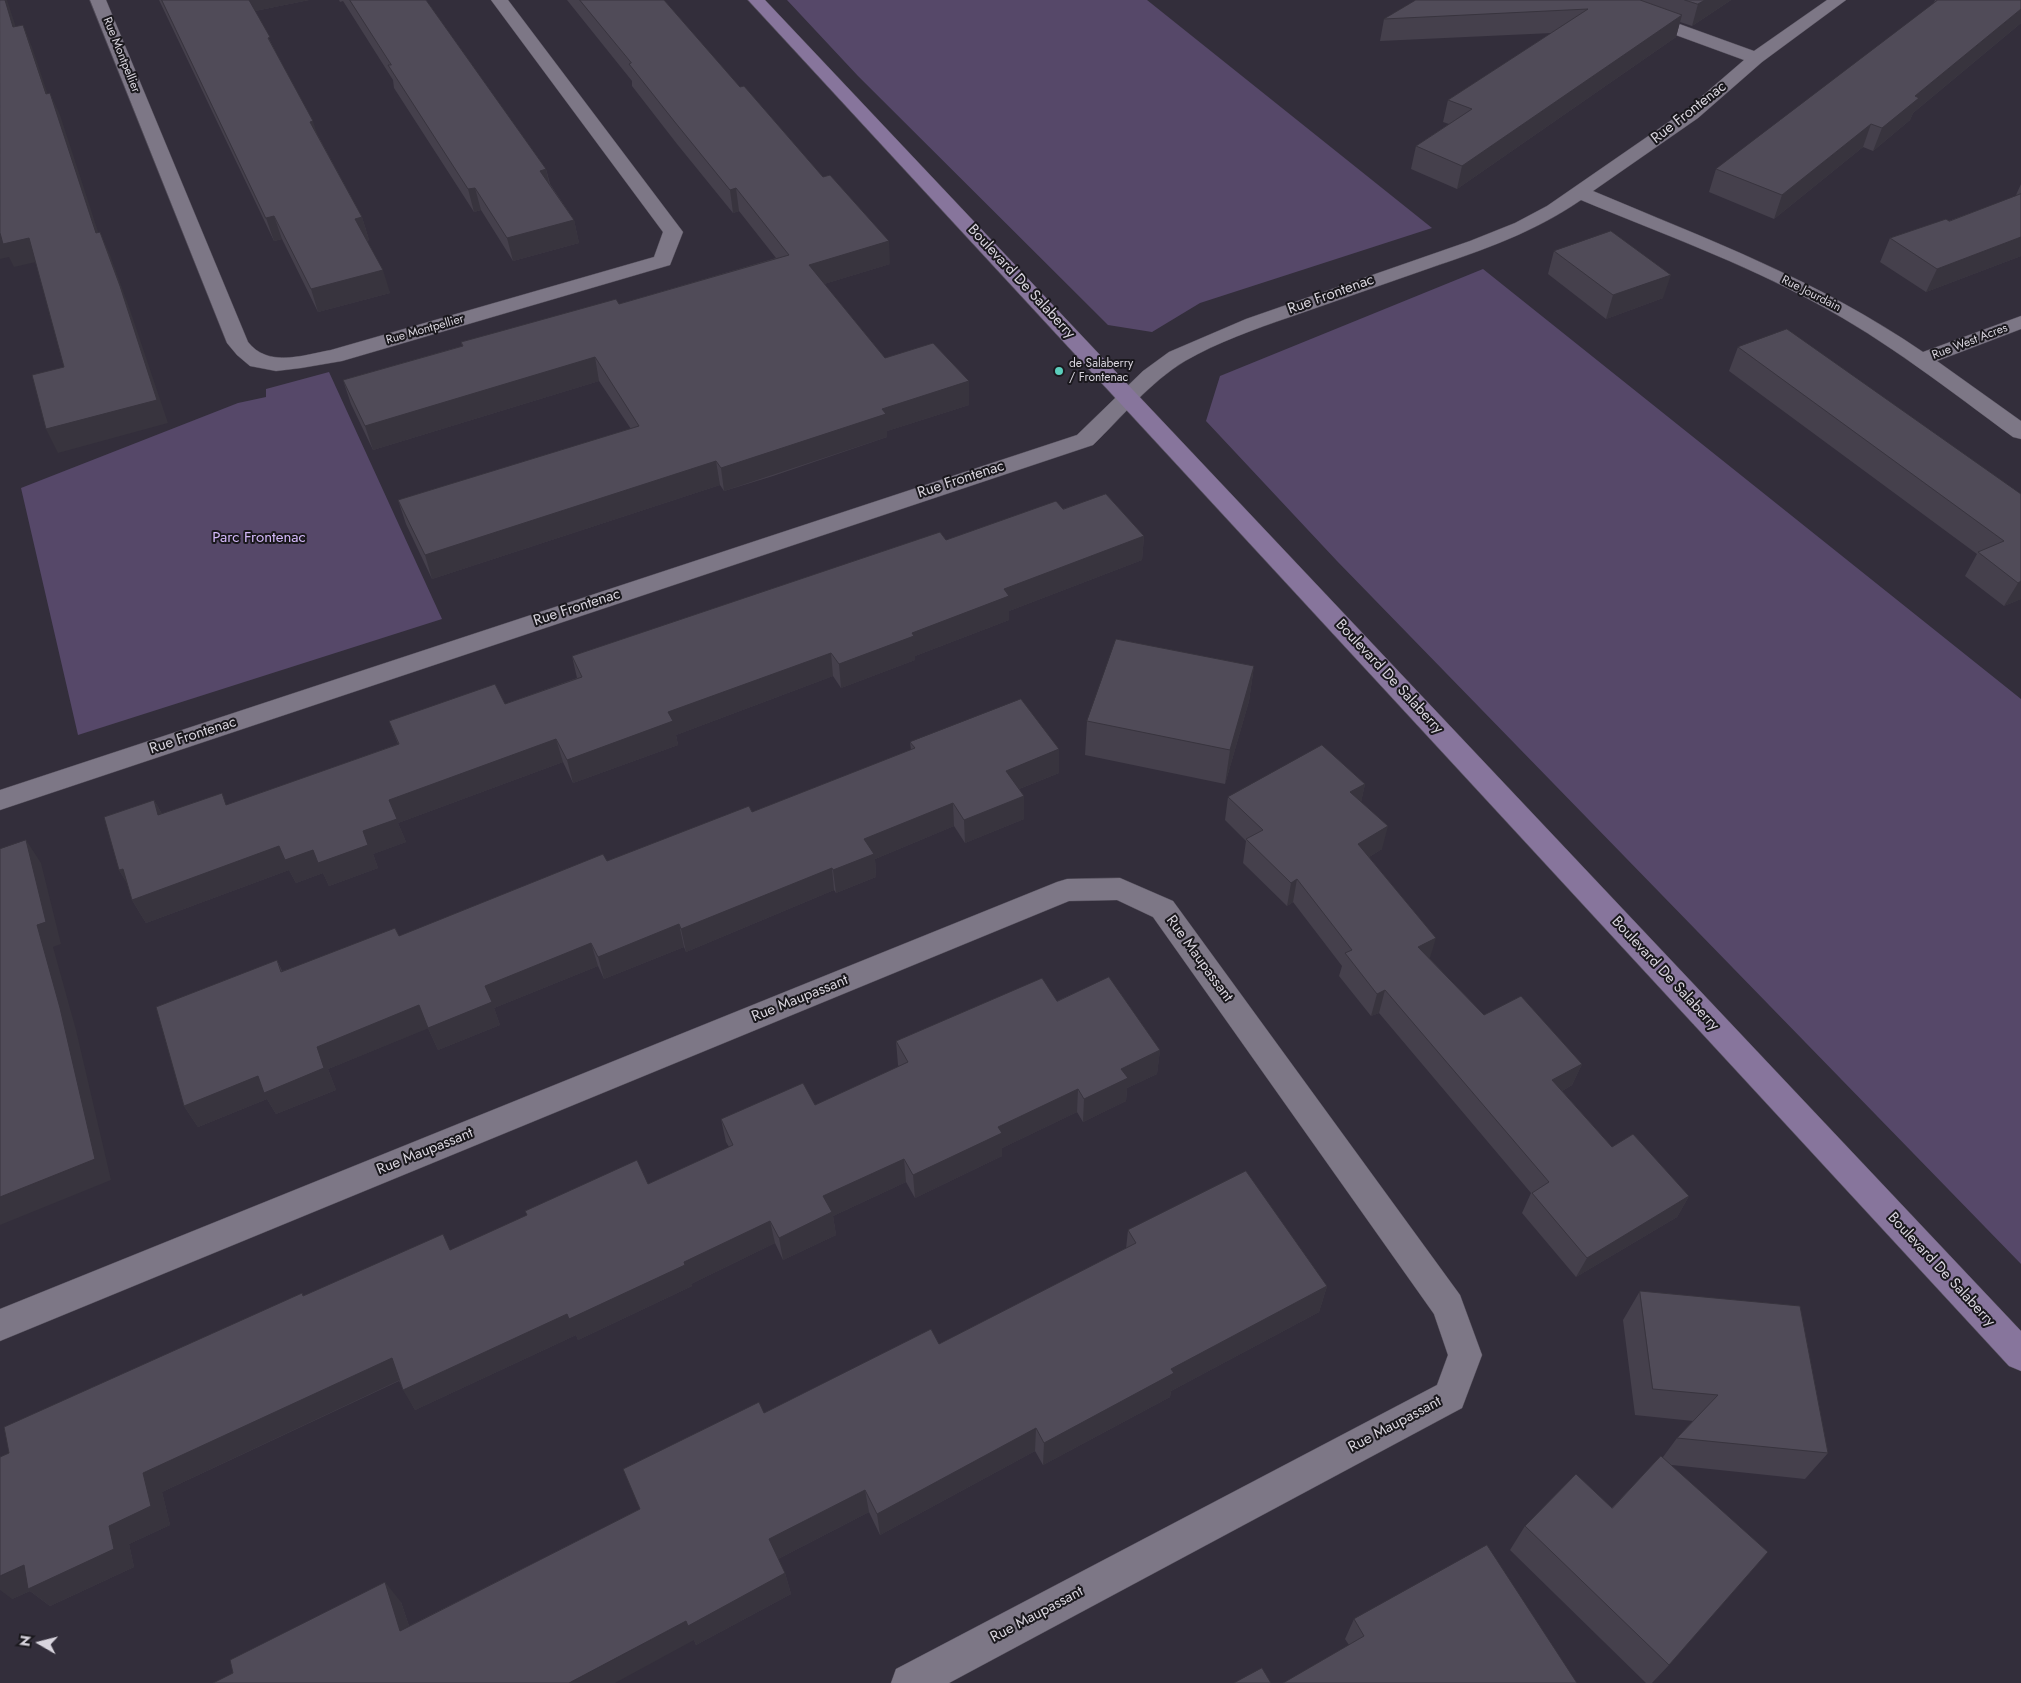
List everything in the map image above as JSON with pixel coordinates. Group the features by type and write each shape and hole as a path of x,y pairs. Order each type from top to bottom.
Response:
{"street":[{"name":"Rue Montpellier","path":"98,0 238,343 251,357 276,365 334,356 663,261 673,232 499,0"},
{"name":"Boulevard De Salaberry","path":"756,0 2021,1356"},
{"path":"1597,0 1756,58"},
{"name":"Rue Frontenac","path":"0,800 1085,440 1162,367 1197,347 1253,323 1498,237 1554,210 1692,114 1756,58 1838,0"},
{"name":"Rue Jourdain","path":"1581,193 1800,287 1847,312 1920,360 2021,432"},
{"name":"Rue West Acres","path":"1920,360 2021,322"},
{"name":"Rue Maupassant","path":"0,1325 1067,890 1120,889 1163,909 1448,1306 1466,1355 1450,1396 910,1683"}],"green space":[{"path":"787,0 1147,0 1432,228 1200,303 1152,332 1108,325 858,76"},
{"path":"1483,269 2021,699 2021,1264 1337,561 1206,421 1220,376"},
{"name":"Parc Frontenac","path":"329,372 442,619 78,735 21,488 238,403 266,397 266,389"}],"building":[{"path":"0,0 5,0 13,27 23,25 46,94 50,93 96,233 100,232 120,286 157,400 46,429 32,375 64,367 29,238 3,244 0,233"},
{"path":"162,0 249,0 313,121 310,122 362,217 355,219 383,270 311,289 274,216 266,218"},
{"path":"350,0 426,0 546,169 540,171 574,220 507,238 475,188 468,189 388,65 391,65"},
{"path":"580,0 664,0 740,87 744,86 823,177 830,175 889,241 809,265 885,358 933,343 969,381 882,409 886,414 721,468 716,461 425,555 398,500 639,426 595,357 365,426 343,380 463,346 461,342 616,299 619,304 789,255 736,188 730,190"},
{"path":"1416,0 1640,0 1682,15 1462,166 1416,146 1472,109 1448,100 1588,9 1384,19"},
{"path":"1685,0 1705,0 1698,4"},
{"path":"1938,0 2021,0 2021,9 1915,96 1919,98 1882,128 1871,124 1782,195 1716,169"},
{"path":"2021,194 2021,237 1937,269 1890,238 1946,219 1949,221"},
{"path":"1611,231 1671,275 1613,295 1554,251"},
{"path":"1787,329 2021,494 2021,581 2018,583 1978,552 2004,541 1738,347"},
{"path":"1106,494 1144,536 1004,589 1009,596 912,633 914,636 839,664 831,653 668,712 673,721 567,760 556,739 389,800 397,819 363,831 368,845 318,863 313,850 285,860 279,846 132,900 123,869 119,870 104,817 154,800 158,815 222,793 226,805 399,744 389,721 495,684 505,704 582,677 572,656 940,532 946,540 1056,501 1063,509"},
{"path":"1116,639 1254,666 1230,750 1087,721"},
{"path":"1021,699 1059,749 1006,771 1024,796 964,820 953,803 864,839 874,854 833,870 832,868 681,929 679,924 598,957 591,943 485,986 492,1002 428,1028 419,1005 317,1047 324,1068 264,1093 258,1076 184,1106 156,1007 277,960 281,972 395,928 399,936 603,854 607,861 749,806 752,812 915,748 910,742"},
{"path":"1322,745 1365,784 1350,792 1388,826 1358,844 1436,938 1418,947 1484,1015 1521,996 1582,1064 1552,1080 1612,1147 1633,1134 1689,1196 1587,1258 1532,1193 1549,1182 1385,990 1377,994 1345,953 1352,950 1297,879 1291,883 1246,839 1263,830 1228,797"},
{"path":"26,840 46,922 37,925 60,1008 95,1159 0,1197 0,849"},
{"path":"1109,977 1160,1050 1121,1069 1128,1078 1084,1099 1078,1089 998,1127 1002,1133 913,1175 904,1159 823,1196 832,1212 779,1238 770,1221 684,1262 685,1265 569,1319 567,1314 403,1390 392,1358 143,1473 151,1506 109,1526 114,1549 28,1589 24,1565 0,1576 0,1457 9,1453 4,1427 302,1293 303,1296 443,1234 450,1250 527,1215 525,1211 637,1160 648,1184 733,1145 721,1119 803,1083 815,1105 908,1062 896,1041 1042,978 1057,1001"},
{"path":"1246,1171 1327,1286 1171,1369 1174,1373 1044,1443 1036,1428 877,1514 865,1490 769,1539 785,1573 688,1626 686,1621 569,1683 213,1683 233,1673 230,1660 385,1582 400,1631 640,1509 623,1469 759,1402 764,1413 931,1329 939,1344 1136,1243 1128,1230"},
{"path":"1640,1291 1800,1306 1828,1453 1677,1438 1718,1395 1653,1389"},
{"path":"1661,1456 1768,1552 1669,1665 1525,1526 1576,1474 1612,1508"},
{"path":"1487,1545 1577,1683 1283,1683 1364,1636 1354,1619"},
{"path":"1262,1668 1271,1683 1234,1683"}],"place":[{"name":"de Salaberry / Frontenac","path":"1059,371"}]}
